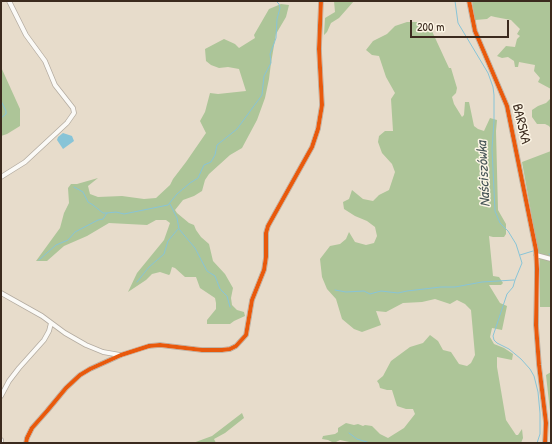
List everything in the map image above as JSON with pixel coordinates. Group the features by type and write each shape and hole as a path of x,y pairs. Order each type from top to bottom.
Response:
{"street":[{"path":"1,177 25,162 67,123 74,113 73,108 55,85 45,61 26,35 9,1"},
{"path":"26,443 26,438 32,428 66,388 80,375 90,369 141,348 160,345 202,350 222,350 236,346 246,335 252,300 264,270 266,257 266,233 268,226 312,147 318,129 322,105 319,48 321,1"},
{"name":"BARSKA","path":"469,1 475,31 507,106 537,256 536,325 546,423 545,443"},
{"path":"537,256 551,259"},
{"path":"1,293 86,345 103,352 121,355"},
{"path":"1,396 9,381 44,340 49,332 51,323"}],"green space":[{"path":"334,1 354,1 339,18 331,23 324,35 325,18 335,12"},
{"path":"472,1 551,1 551,89 538,82 540,78 534,71 535,65 519,62 518,67 515,67 514,61 508,57 502,58 497,56 506,46 515,47 517,39 520,36 517,34 520,29 511,20 491,16 487,19 475,20"},
{"path":"281,4 289,5 286,17 276,34 265,98 257,120 242,148 230,155 209,174 205,180 202,191 183,200 175,210 189,223 194,225 201,237 209,244 213,261 225,274 233,288 231,298 232,305 237,310 244,312 245,316 230,324 207,324 207,320 216,309 215,298 200,288 196,277 185,277 172,267 169,275 160,272 152,274 128,292 137,273 164,240 170,223 166,220 156,220 147,225 109,223 87,236 64,246 47,261 36,261 60,228 64,213 69,203 68,188 71,184 77,184 98,178 88,186 90,194 98,197 122,196 144,199 156,198 170,185 206,133 200,121 205,112 210,93 218,94 246,91 239,69 228,67 219,68 211,65 206,61 205,49 224,39 235,44 239,48 255,38 254,35 269,9"},
{"path":"407,22 417,22 419,26 421,25 431,29 449,68 451,68 457,88 456,93 452,97 454,104 462,117 464,115 465,102 469,102 474,126 478,129 484,131 490,118 497,120 498,210 506,224 506,234 504,237 489,236 493,276 499,277 503,283 501,285 489,285 500,303 507,306 502,330 492,328 490,337 494,344 513,354 512,360 497,357 497,367 506,420 516,435 518,435 522,429 523,438 521,443 354,443 340,440 334,443 322,439 323,436 338,432 338,428 346,423 372,426 380,434 388,438 404,428 415,414 413,409 406,409 397,406 392,390 380,388 377,381 383,376 391,361 410,347 423,343 430,335 438,341 443,350 451,352 459,364 467,366 471,363 475,355 471,310 465,304 457,300 450,304 435,299 422,302 403,303 386,312 376,311 381,325 362,332 354,329 342,319 336,299 327,289 322,277 320,259 330,246 340,244 346,239 349,232 355,242 366,245 374,243 377,236 375,227 344,209 343,202 349,199 352,190 363,199 373,201 379,195 389,190 395,172 392,164 382,153 378,142 379,136 385,131 393,131 391,99 395,93 386,77 379,56 372,55 366,50 373,41 387,34 395,26"},
{"path":"1,67 20,109 20,126 1,136"},
{"path":"551,98 551,129 545,124 537,124 532,117 532,110 546,103"},
{"path":"551,151 551,307 540,307 540,262 522,162"},
{"path":"551,372 551,420 546,375"},
{"path":"242,413 244,418 225,433 214,439 216,443 193,443 212,436"}],"water":[{"path":"63,133 72,136 74,141 63,149 57,140"}],"waterway":[{"path":"39,260 56,245 68,240 75,232 103,219 107,213 116,212 124,214 168,205 177,194 198,178 204,165 211,162 215,155 217,145 237,129 262,95 264,76 271,63 270,54 276,38 277,19 280,8 276,1"},
{"name":"Naściszówka","path":"455,1 458,23 488,73 493,87 494,121 492,149 495,211 500,223 508,231 516,244 522,263 513,287 507,294 493,336 497,343 509,349 521,359 534,376 538,392 540,413 540,434 537,443"},
{"path":"1,101 6,111 6,114 1,118"},
{"path":"74,187 83,192 88,202 103,213 107,213"},
{"path":"170,204 177,218 179,229 195,248 207,271 215,276 220,289 227,296 230,307"},
{"path":"137,282 149,267 164,254 168,241 178,229"},
{"path":"520,255 533,251"},
{"path":"335,290 346,292 364,291 370,294 381,291 398,293 441,287 455,287 482,282 514,280"},
{"path":"349,433 357,439 370,443"}],"cycle path":[{"path":"26,443 32,428 66,388 80,375 90,369 121,355 149,346 160,345 202,350 230,349 236,346 246,335 252,300 264,270 266,257 266,233 268,226 312,147 318,129 322,105 319,49 321,1"},
{"path":"469,1 475,31 507,106 536,250 536,325 546,423 545,443"}]}
